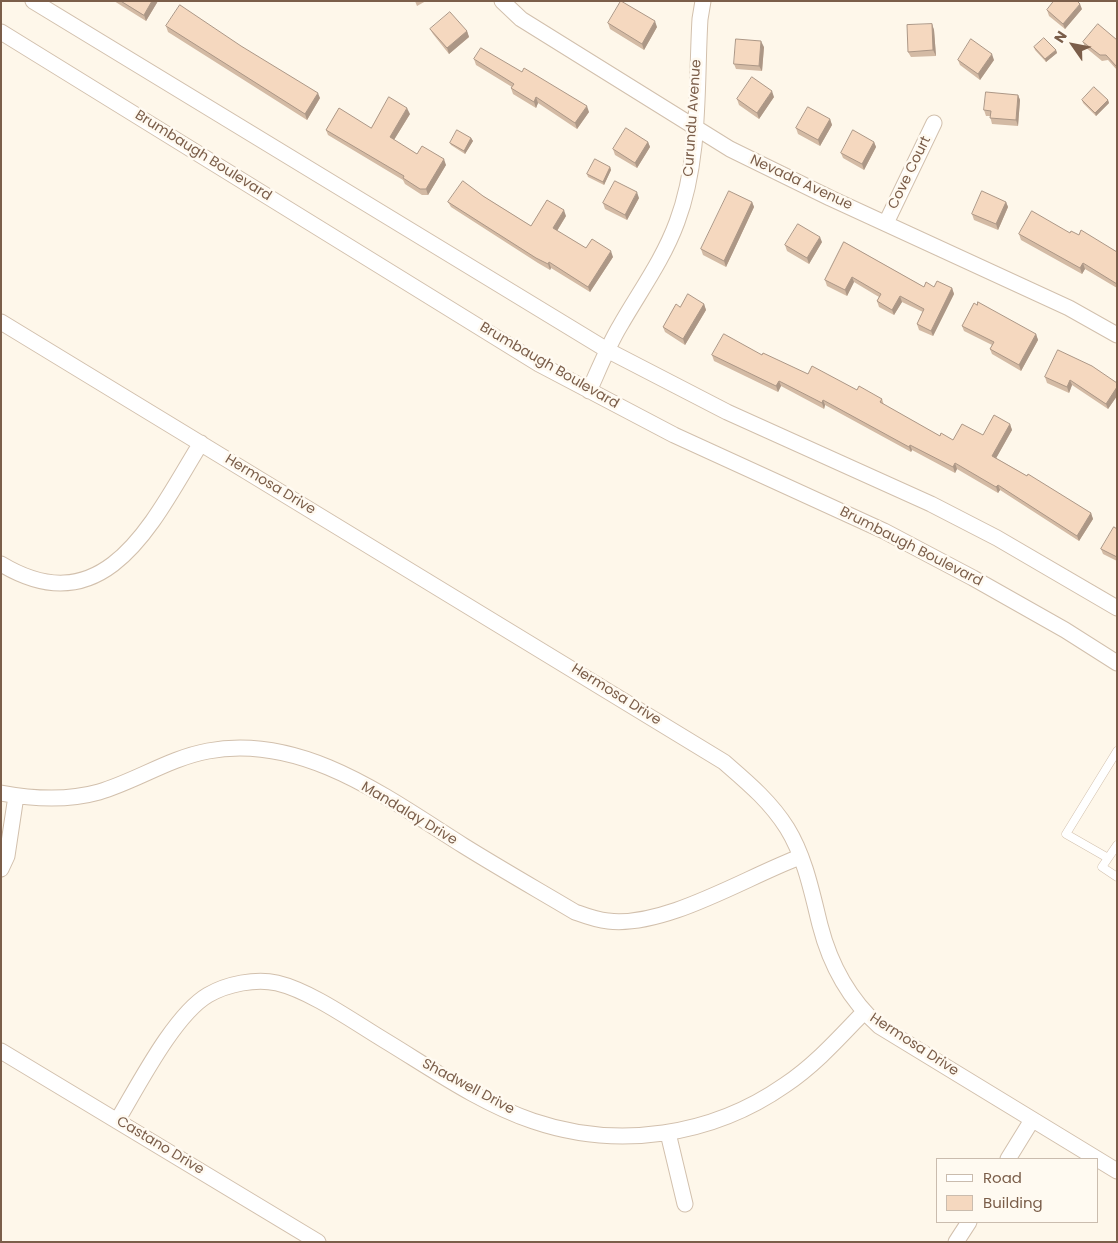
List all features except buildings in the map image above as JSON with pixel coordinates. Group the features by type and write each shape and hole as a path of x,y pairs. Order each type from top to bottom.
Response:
{"street":[{"path":"33,1 607,350 727,412 931,504 997,538 1117,608"},
{"name":"Nevada Avenue","path":"502,1 521,19 730,149 1069,308 1117,335"},
{"name":"Curundu Avenue","path":"590,391 607,350 656,268 677,223 688,190 695,128 700,19 703,1"},
{"name":"Brumbaugh Boulevard","path":"1,32 539,364 674,435 884,531 1065,630 1117,663"},
{"name":"Cove Court","path":"886,223 934,123"},
{"name":"Hermosa Drive","path":"1,322 724,762 755,789 773,808 788,829 814,896 828,950 848,992 864,1012 880,1026 1095,1158"},
{"path":"1,564 19,575 35,580 58,583 81,580 114,564 144,535 201,443"},
{"name":"Mandalay Drive","path":"8,794 48,799 99,792 186,757 209,751 239,748 290,754 320,763 377,793 575,912 609,922 629,922 658,917 800,857"},
{"path":"1,869 7,856 8,794"},
{"name":"Shadwell Drive","path":"117,1121 177,1023 191,1008 218,990 238,984 277,983 300,992 333,1009 500,1107 534,1121 580,1133 608,1137 637,1137 668,1133 727,1117 784,1087 830,1048 864,1012"},
{"name":"Castano Drive","path":"1,1051 318,1242"},
{"path":"1009,1158 1032,1120"},
{"path":"668,1133 685,1204"},
{"name":"Hermosa Drive","path":"1098,1160 1117,1171"},
{"path":"956,1242 968,1223"}],"lane":[{"path":"1108,858 1066,834 1117,751"},
{"path":"1117,845 1102,867 1117,877"}]}
